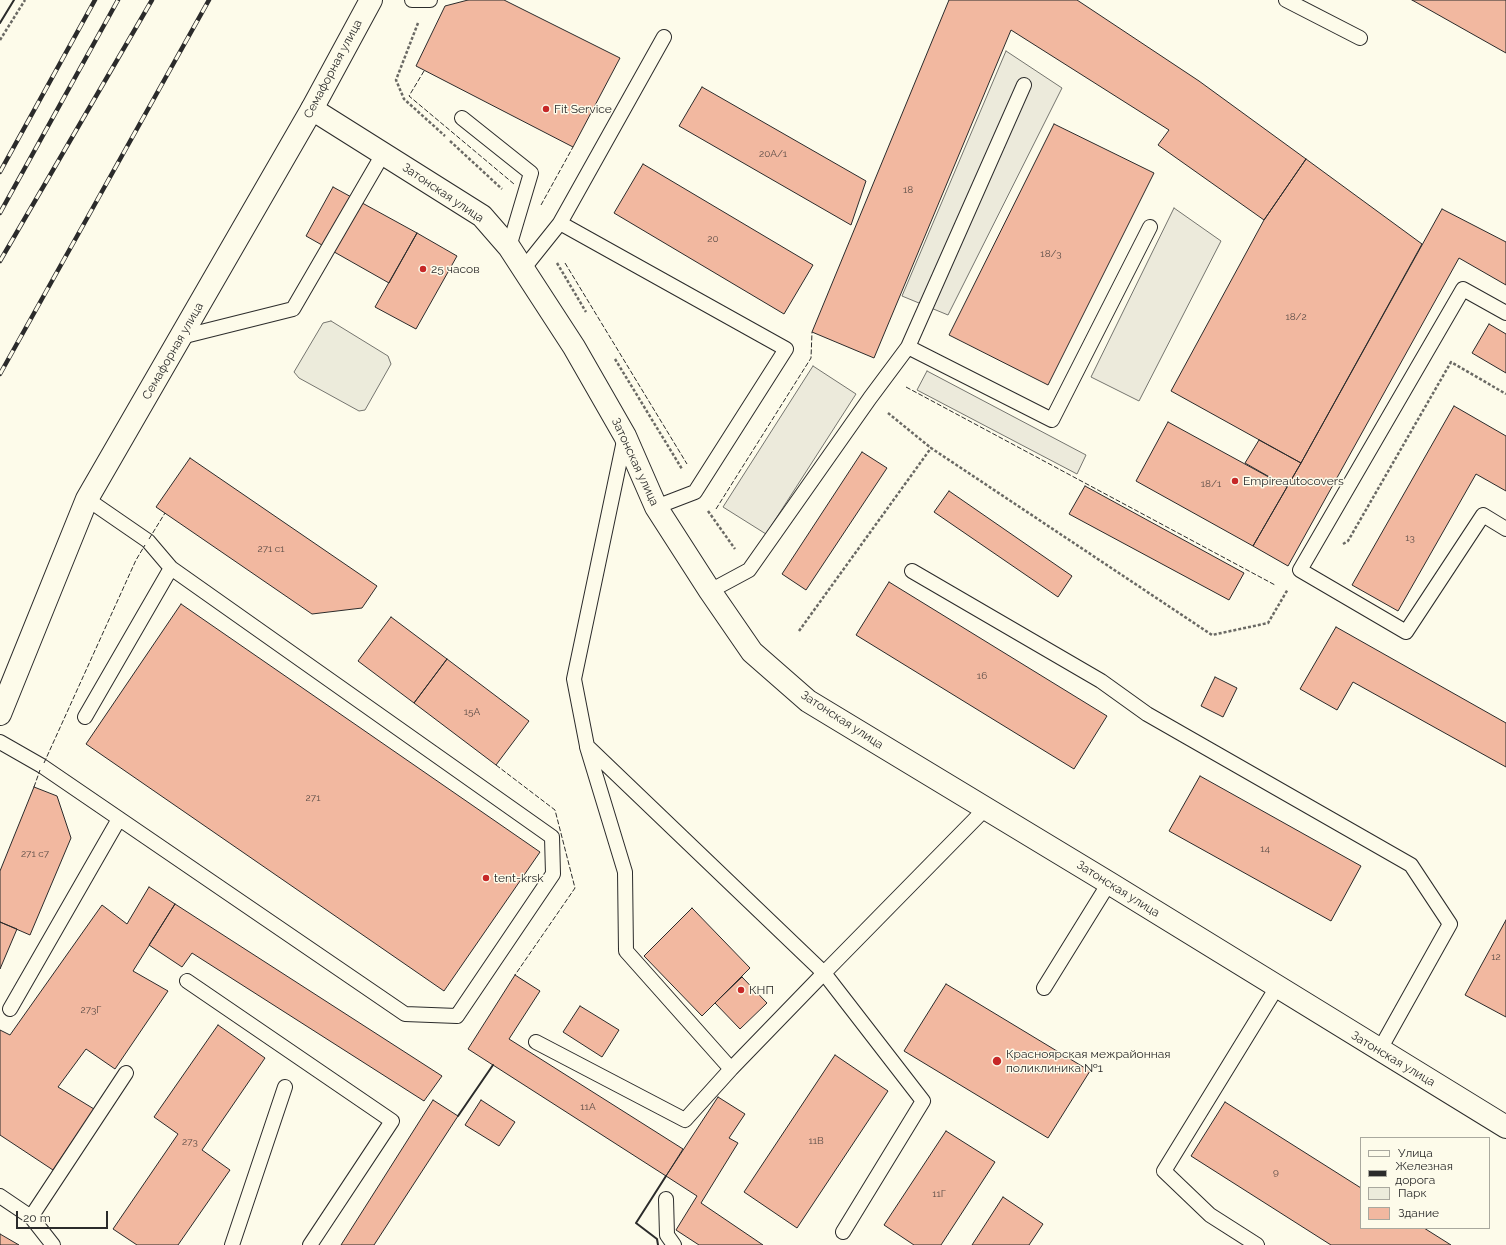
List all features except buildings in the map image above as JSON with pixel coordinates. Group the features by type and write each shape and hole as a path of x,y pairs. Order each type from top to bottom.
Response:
{"main road":[{"name":"Семафорная улица","path":"0,714 87,499 312,109 371,0"},
{"name":"Затонская улица","path":"312,109 482,216 509,247 574,347 625,436 656,507 710,591 752,652 808,701 986,808 1277,988 1506,1127"}],"lane":[{"path":"412,0 430,0"},
{"path":"1286,0 1360,38"},
{"path":"524,268 560,223 664,37"},
{"path":"710,591 749,570 870,398 908,347 1024,85"},
{"path":"462,118 531,173 509,247"},
{"path":"180,337 293,309 383,154"},
{"path":"560,223 786,349 695,492 656,507"},
{"path":"908,347 1052,420 1150,227"},
{"path":"1506,313 1463,289 1300,570 1406,632 1483,515 1506,529"},
{"path":"625,436 574,679 587,746 626,872 626,951 731,1069"},
{"path":"0,742 42,766 405,1014 457,1016 553,874 552,837 171,568 148,541 87,499"},
{"path":"85,717 171,568"},
{"path":"912,570 1101,681 1147,714 1411,865 1450,924 1380,1051"},
{"path":"587,746 824,972 923,1101 843,1232"},
{"path":"536,1042 685,1120 731,1069 824,972 986,808"},
{"path":"10,1009 119,819"},
{"path":"1044,988 1108,883"},
{"path":"187,981 392,1121 310,1245"},
{"path":"1257,1245 1210,1215 1164,1171 1277,988"},
{"path":"31,1217 126,1073"},
{"path":"232,1245 285,1087"},
{"path":"0,1196 31,1217 53,1245"},
{"path":"666,1199 667,1235 674,1245"}],"path":[{"path":"0,40 25,0"},
{"path":"1341,545 1348,541 1451,362 1506,394"},
{"path":"870,398 931,448 1212,635 1268,623 1300,570"},
{"path":"799,631 931,448"}],"green space":[{"path":"331,321 388,356 391,364 365,410 359,411 299,378 294,372 323,323"}],"shaded area":[{"path":"1006,51 1062,88 948,315 902,296"},
{"path":"1174,208 1221,241 1139,401 1091,377"},
{"path":"813,366 856,394 766,534 723,507"},
{"path":"927,371 1086,455 1077,474 917,390"}],"railway":[{"path":"0,172 95,0"},
{"path":"0,213 118,0"},
{"path":"0,261 152,0"},
{"path":"0,374 209,0"}],"fence":[{"path":"424,71 409,96 514,184"},
{"path":"541,205 573,147"},
{"path":"565,263 687,464"},
{"path":"716,509 811,358 812,332"},
{"path":"906,387 1275,585"},
{"path":"149,539 165,513"},
{"path":"44,763 136,560 145,545"},
{"path":"496,765 555,810 575,888 515,975"},
{"path":"34,787 40,770"}],"wall":[{"path":"0,23 14,0"},
{"path":"458,1116 493,1065"},
{"path":"658,1245 657,1239 636,1223 666,1176"}],"place":[{"name":"Fit Service","path":"546,109"},
{"name":"25 часов","path":"423,269"},
{"name":"Empireautocovers","path":"1235,481"},
{"name":"tent-krsk","path":"486,878"},
{"name":"КНП","path":"741,990"},
{"name":"Красноярская межрайонная поликлиника №1","path":"997,1061"}]}
